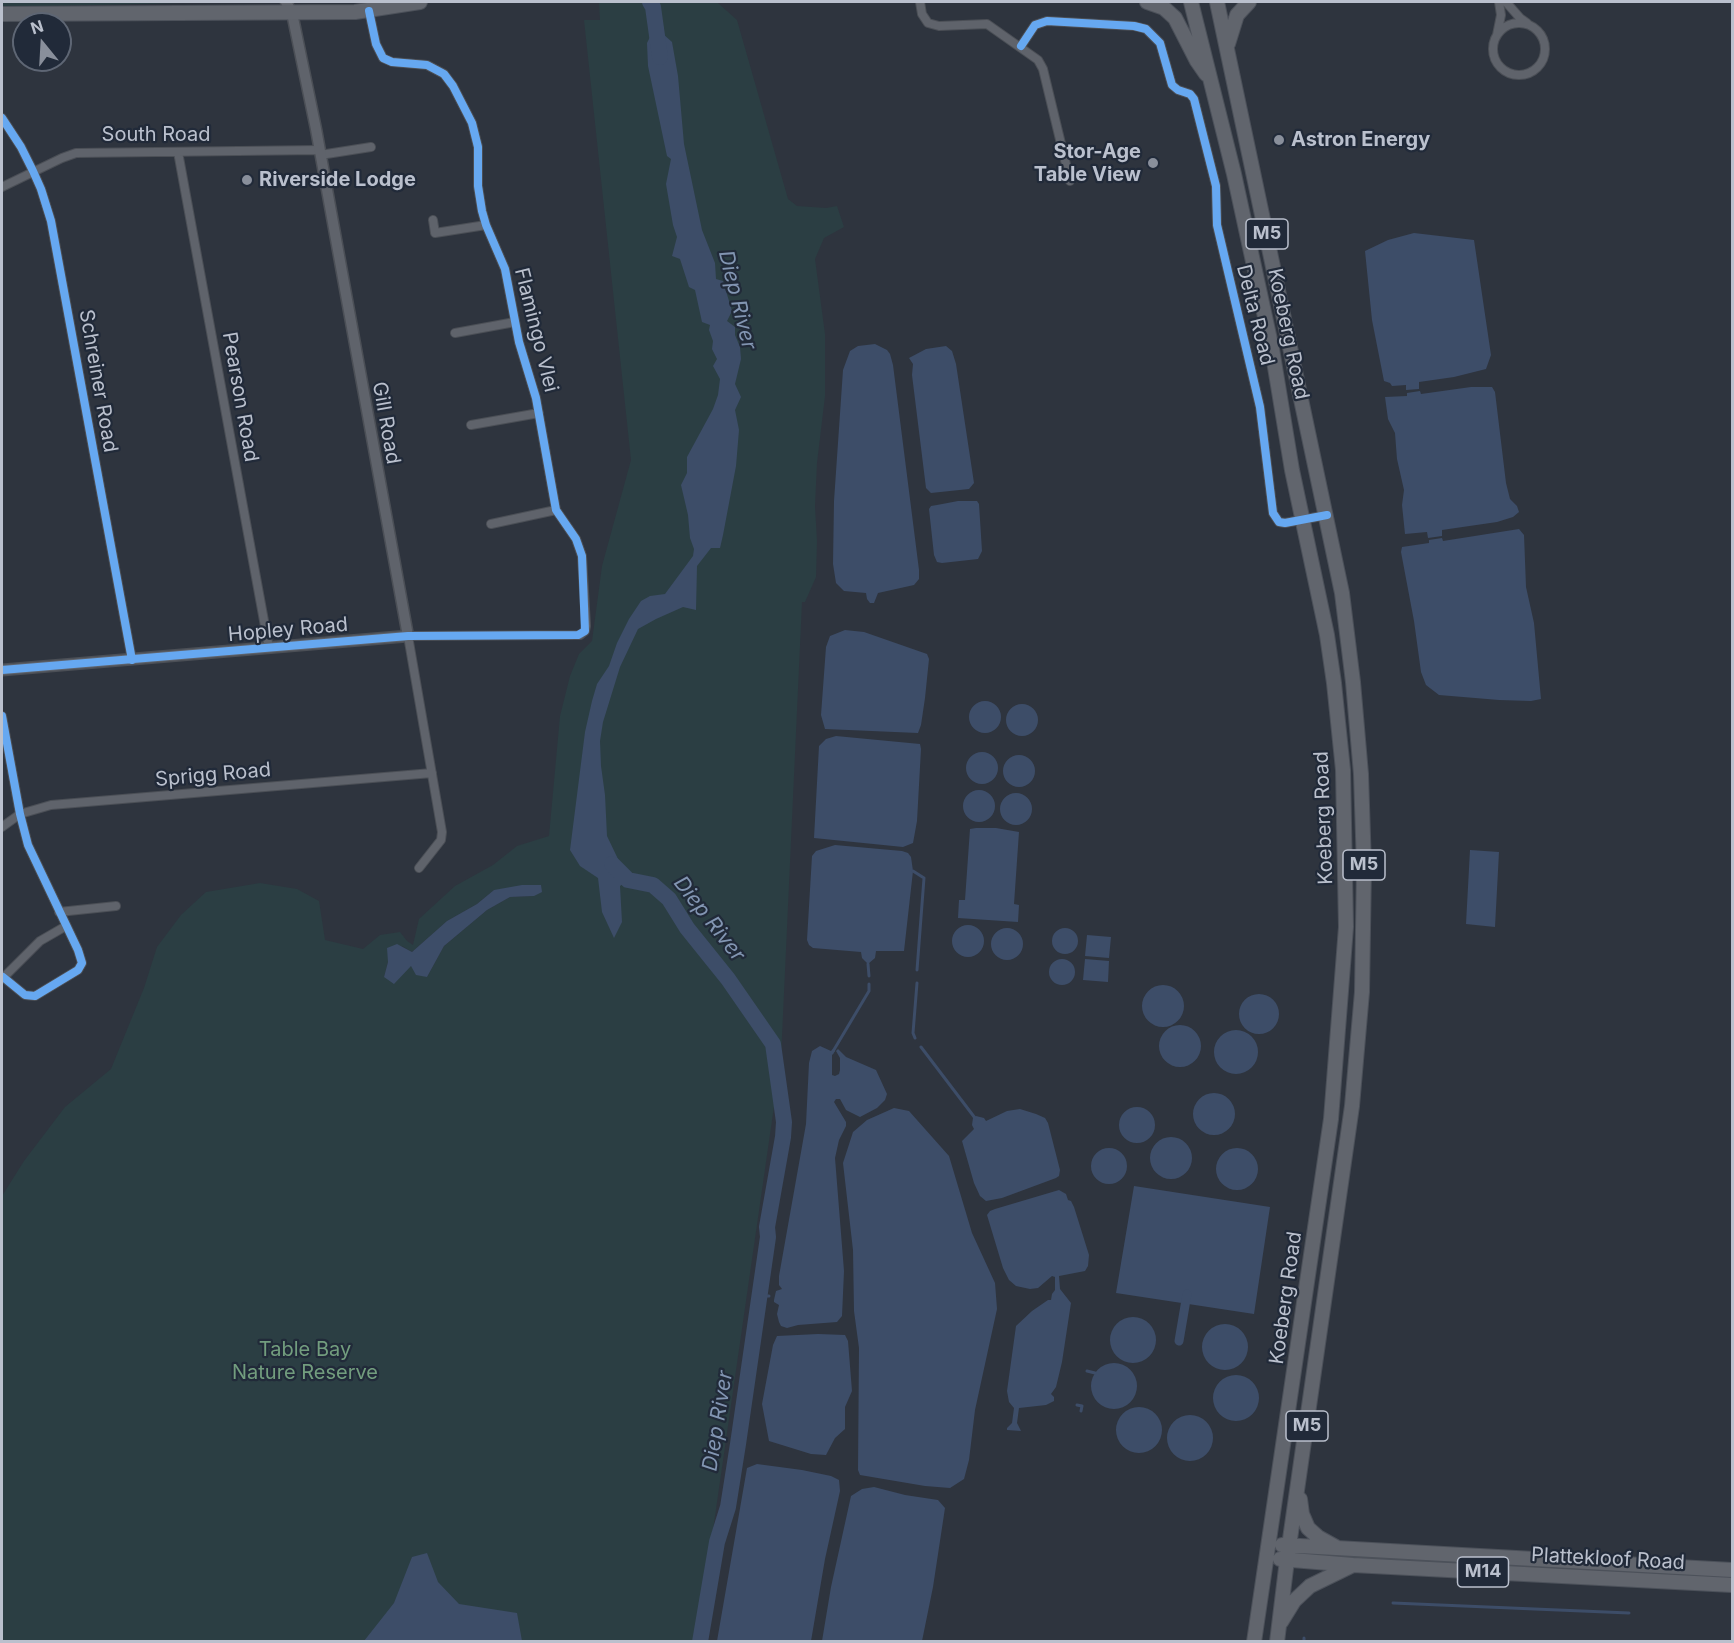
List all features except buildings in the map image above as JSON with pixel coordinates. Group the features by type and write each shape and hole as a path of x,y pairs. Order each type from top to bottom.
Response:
{"main road":[{"path":"2,14 289,8 369,11 420,2"},
{"path":"1147,2 1164,8 1175,18 1197,61 1212,80"},
{"name":"Koeberg Road","path":"1191,2 1212,80 1272,349 1292,470 1327,635 1343,770 1346,927 1331,1119 1254,1641"},
{"name":"Koeberg Road","path":"1217,2 1342,593 1361,774 1364,867 1362,992 1352,1107 1277,1641"},
{"path":"1227,49 1235,19 1249,2"},
{"path":"1299,1483 1302,1514 1308,1528 1324,1541 1341,1549"},
{"name":"Plattekloof Road","path":"1267,1551 1289,1546 1732,1570"},
{"name":"Plattekloof Road","path":"1267,1551 1287,1560 1353,1565 1732,1585"},
{"path":"1710,1569 1732,1561"},
{"path":"1279,1626 1291,1605 1306,1589 1324,1577 1353,1565"},
{"path":"1717,1584 1732,1591"}],"street":[{"path":"920,2 924,18 933,25 987,24 1038,60 1042,66 1070,181"},
{"path":"1499,2 1501,15 1494,52 1501,67 1515,74 1527,73 1541,62 1545,50 1542,35 1520,18 1506,2"},
{"name":"Gill Road","path":"289,8 319,153 441,826 441,840 419,868"},
{"name":"Flamingo Vlei","path":"369,11 376,44 383,58 387,61 418,63 437,69 444,74 468,113 475,131 478,186 486,225 505,269 539,413 556,510 576,539 582,556 586,626 583,633 578,635"},
{"name":"Delta Road","path":"1020,46 1035,26 1047,21 1140,27 1151,33 1160,43 1170,82 1175,88 1190,94 1194,99 1216,186 1217,225 1260,407 1273,513 1277,520 1282,522 1327,515"},
{"path":"1497,36 1512,24 1531,25"},
{"name":"Schreiner Road","path":"2,118 33,171 51,221 132,660"},
{"name":"South Road","path":"2,187 76,153 319,153 371,147"},
{"name":"Pearson Road","path":"178,152 269,648"},
{"path":"433,220 435,233 486,225"},
{"path":"455,333 516,322"},
{"path":"471,425 539,413"},
{"path":"491,524 556,510"},
{"name":"Hopley Road","path":"2,670 408,636 578,635"},
{"path":"2,716 20,814 34,859 82,959 82,966 78,970 35,996 25,995 2,978 40,941 68,930"},
{"name":"Sprigg Road","path":"2,827 20,814 51,805 432,773"},
{"path":"59,912 116,906"}],"green space":[{"path":"2,2 231,2 2,7"},
{"name":"Table Bay Nature Reserve","path":"599,3 718,3 737,20 788,199 797,206 826,208 837,206 844,227 824,238 815,259 825,334 825,396 817,463 816,577 805,602 802,602 781,1058 697,1641 2,1641 2,1196 24,1161 65,1107 111,1069 144,988 157,947 181,915 206,892 260,883 297,889 319,901 325,940 363,949 380,935 400,932 413,945 419,919 455,886 493,865 517,846 549,836 560,716 570,676 579,654 592,641 602,566 631,460 584,20 600,20","holes":["494,890 534,896 510,897 487,910 444,946 427,977 411,966 384,977 388,962 402,946 412,952 447,921 477,904"]}],"water":[{"path":"663,34 672,42 678,76 684,144 702,230 715,263 716,279 723,281 732,311 727,321 735,327 735,335 740,347 741,359 735,384 741,397 735,410 739,430 736,466 723,535 720,548 711,548 697,566 696,610 683,607 638,629 620,667 603,722 600,741 607,836 628,880 620,886 622,922 614,938 602,912 598,878 580,866 570,850 585,732 597,684 609,666 629,619 641,601 650,596 665,594 693,556 694,549 681,485 687,473 687,457 713,409 720,379 713,366 717,359 712,349 710,325 702,322 695,290 689,287 680,259 672,256 677,237 666,184 671,159 667,156 648,66 647,43 651,35"},
{"path":"1414,233 1474,240 1491,355 1486,369 1419,382 1419,389 1406,390 1406,385 1392,386 1384,381 1372,320 1365,251 1388,240"},
{"path":"875,344 887,350 893,365 919,579 914,585 878,593 874,603 870,603 866,593 844,591 836,583 833,564 834,501 843,370 850,351 858,346"},
{"path":"946,346 952,351 956,364 974,483 969,489 931,493 926,488 912,375 913,364 909,358 926,349"},
{"path":"1471,387 1492,387 1495,392 1506,483 1510,499 1519,512 1513,517 1497,522 1442,530 1442,536 1428,538 1427,532 1405,534 1402,505 1404,490 1397,459 1395,433 1388,419 1385,397 1407,396 1407,393 1420,391 1421,394"},
{"path":"958,501 977,501 979,504 982,551 978,559 937,562 934,555 929,509 931,506"},
{"path":"1519,529 1524,535 1526,587 1534,623 1541,699 1499,700 1439,695 1426,685 1421,672 1402,547 1429,543 1429,540 1442,538 1443,541"},
{"path":"845,630 864,632 927,654 929,659 925,698 918,733 825,729 821,715 826,647 830,636"},
{"path":"985,701 996,706 1001,717 996,728 985,733 974,728 969,717 974,706"},
{"path":"1022,704 1033,709 1038,720 1033,731 1022,736 1011,731 1006,720 1011,709"},
{"path":"836,736 920,744 917,821 913,843 903,847 814,838 819,746 826,739"},
{"path":"982,752 993,757 998,768 993,779 982,784 971,779 966,768 971,757"},
{"path":"1019,755 1030,760 1035,771 1030,782 1019,787 1008,782 1003,771 1008,760"},
{"path":"979,790 990,795 995,806 990,817 979,822 968,817 963,806 968,795"},
{"path":"1016,793 1027,798 1032,809 1027,820 1016,825 1005,820 1000,809 1005,798"},
{"path":"996,828 1019,832 1014,904 1019,905 1018,922 958,918 959,900 965,900 970,829"},
{"path":"835,845 902,851 911,857 913,871 904,951 876,951 875,958 868,964 862,958 861,952 813,948 809,945 807,940 812,856 816,851"},
{"path":"1470,850 1499,852 1495,927 1466,924"},
{"path":"522,885 541,885 542,892 534,896 510,897 487,910 444,946 427,977 416,975 411,966 394,984 384,977 388,962 387,948 397,944 412,952 447,921 477,904 494,890"},
{"path":"968,925 979,930 984,941 979,952 968,957 957,952 952,941 957,930"},
{"path":"1007,928 1018,933 1023,944 1018,955 1007,960 996,955 991,944 996,933"},
{"path":"1065,928 1074,932 1078,941 1074,950 1065,954 1056,950 1052,941 1056,932"},
{"path":"1087,935 1111,937 1109,958 1085,956"},
{"path":"1062,959 1071,963 1075,972 1071,981 1062,985 1053,981 1049,972 1053,963"},
{"path":"1085,959 1109,961 1108,982 1083,980"},
{"path":"1163,985 1171,986 1178,991 1183,998 1183,1014 1178,1021 1171,1026 1163,1027 1155,1026 1148,1021 1143,1014 1142,1006 1143,998 1148,991 1155,986"},
{"path":"1259,994 1273,1000 1279,1014 1273,1028 1259,1034 1245,1028 1239,1014 1245,1000"},
{"path":"1180,1025 1195,1031 1201,1046 1195,1061 1180,1067 1165,1061 1159,1046 1165,1031"},
{"path":"1236,1030 1245,1031 1252,1036 1257,1043 1257,1061 1252,1068 1245,1073 1236,1074 1227,1073 1220,1068 1215,1061 1214,1052 1215,1043 1220,1036 1227,1031"},
{"path":"820,1046 835,1051 832,1055 832,1075 839,1074 840,1070 840,1058 836,1051 838,1049 846,1057 876,1070 887,1094 885,1100 877,1108 860,1117 846,1110 840,1099 834,1102 846,1122 835,1158 844,1271 842,1316 837,1322 787,1328 781,1326 779,1322 777,1314 779,1305 774,1300 776,1291 782,1289 779,1285 779,1276 806,1124 809,1063 812,1051"},
{"path":"1214,1093 1222,1094 1229,1099 1234,1106 1234,1122 1229,1129 1222,1134 1214,1135 1206,1134 1199,1129 1194,1122 1193,1114 1194,1106 1199,1099 1206,1094"},
{"path":"1137,1107 1149,1113 1155,1125 1149,1137 1137,1143 1125,1137 1119,1125 1125,1113"},
{"path":"894,1108 909,1111 949,1156 972,1233 995,1283 997,1309 975,1410 969,1460 964,1479 950,1488 860,1475 858,1470 859,1348 854,1311 853,1250 843,1163 853,1132 867,1120"},
{"path":"1020,1109 1045,1118 1048,1123 1060,1170 1059,1176 1002,1198 986,1201 980,1196 974,1183 962,1141 974,1129 973,1118 976,1116 986,1121 1007,1111"},
{"path":"1171,1137 1179,1138 1186,1143 1191,1150 1191,1166 1186,1173 1179,1178 1171,1179 1163,1178 1156,1173 1151,1166 1150,1158 1151,1150 1156,1143 1163,1138"},
{"path":"1109,1148 1121,1154 1127,1166 1121,1178 1109,1184 1097,1178 1091,1166 1097,1154"},
{"path":"1237,1148 1245,1149 1252,1154 1257,1161 1257,1177 1252,1184 1245,1189 1237,1190 1229,1189 1222,1184 1217,1177 1216,1169 1217,1161 1222,1154 1229,1149"},
{"path":"1134,1186 1270,1207 1254,1314 1116,1293"},
{"path":"1059,1190 1066,1194 1074,1207 1089,1255 1088,1266 1085,1271 1059,1276 1060,1289 1071,1303 1062,1362 1056,1387 1051,1394 1054,1401 1046,1405 1019,1408 1017,1423 1021,1431 1007,1430 1012,1423 1014,1408 1009,1402 1007,1391 1016,1326 1032,1311 1051,1300 1055,1290 1055,1277 1052,1276 1038,1288 1030,1289 1016,1286 1009,1280 1003,1268 987,1215 995,1209"},
{"path":"1133,1317 1149,1324 1156,1340 1149,1356 1133,1363 1117,1356 1110,1340 1117,1324"},
{"path":"1225,1324 1241,1331 1248,1347 1241,1363 1225,1370 1209,1363 1202,1347 1209,1331"},
{"path":"845,1335 848,1341 852,1391 845,1407 845,1429 835,1438 826,1455 811,1454 769,1441 762,1404 773,1345 777,1336"},
{"path":"1114,1363 1130,1370 1137,1386 1130,1402 1114,1409 1098,1402 1091,1386 1098,1370"},
{"path":"1236,1375 1252,1382 1259,1398 1252,1414 1236,1421 1220,1414 1213,1398 1220,1382"},
{"path":"1139,1407 1155,1414 1162,1430 1155,1446 1139,1453 1123,1446 1116,1430 1123,1414"},
{"path":"1190,1415 1206,1422 1213,1438 1206,1454 1190,1461 1174,1454 1167,1438 1174,1422"},
{"path":"757,1464 802,1470 839,1480 840,1491 825,1559 811,1641 717,1641 747,1468"},
{"path":"874,1487 938,1500 945,1508 922,1641 822,1641 851,1496 862,1489"},
{"path":"427,1553 438,1582 459,1604 517,1613 522,1641 364,1641 394,1603 412,1557"}],"waterway":[{"name":"Diep River","path":"650,2 653,7 660,57"},
{"name":"Diep River","path":"612,864 628,880 653,885 669,899 687,928 728,979 773,1044 784,1122 728,1507 717,1542 700,1642"},
{"path":"913,871 924,878 917,970"},
{"path":"868,964 869,976"},
{"path":"915,1038 913,1033 917,983"},
{"path":"832,1053 869,991 869,984"},
{"path":"921,1047 975,1118"},
{"path":"1179,1341 1187,1294"},
{"path":"759,1296 769,1296"},
{"path":"1087,1371 1095,1373"},
{"path":"1077,1405 1082,1406 1081,1411"},
{"path":"1393,1603 1629,1613"}],"cycle path":[{"path":"2,670 408,636 578,635 585,631 582,556 576,539 556,510 536,398 519,342 505,269 482,211 478,186 478,147 472,123 453,86 444,74 427,65 392,62 383,58 376,44 369,11"},
{"path":"1021,46 1035,25 1047,21 1134,26 1146,29 1160,43 1172,85 1190,94 1194,99 1216,186 1217,225 1260,407 1273,513 1279,522 1285,523 1327,515"},
{"path":"2,118 33,171 51,221 132,660"},
{"path":"2,716 28,845 82,963 78,970 35,996 25,995 3,977"}],"place":[{"name":"Astron Energy","path":"1279,140"},
{"name":"Stor-Age Table View","path":"1153,163"},
{"name":"Riverside Lodge","path":"247,180"}]}
